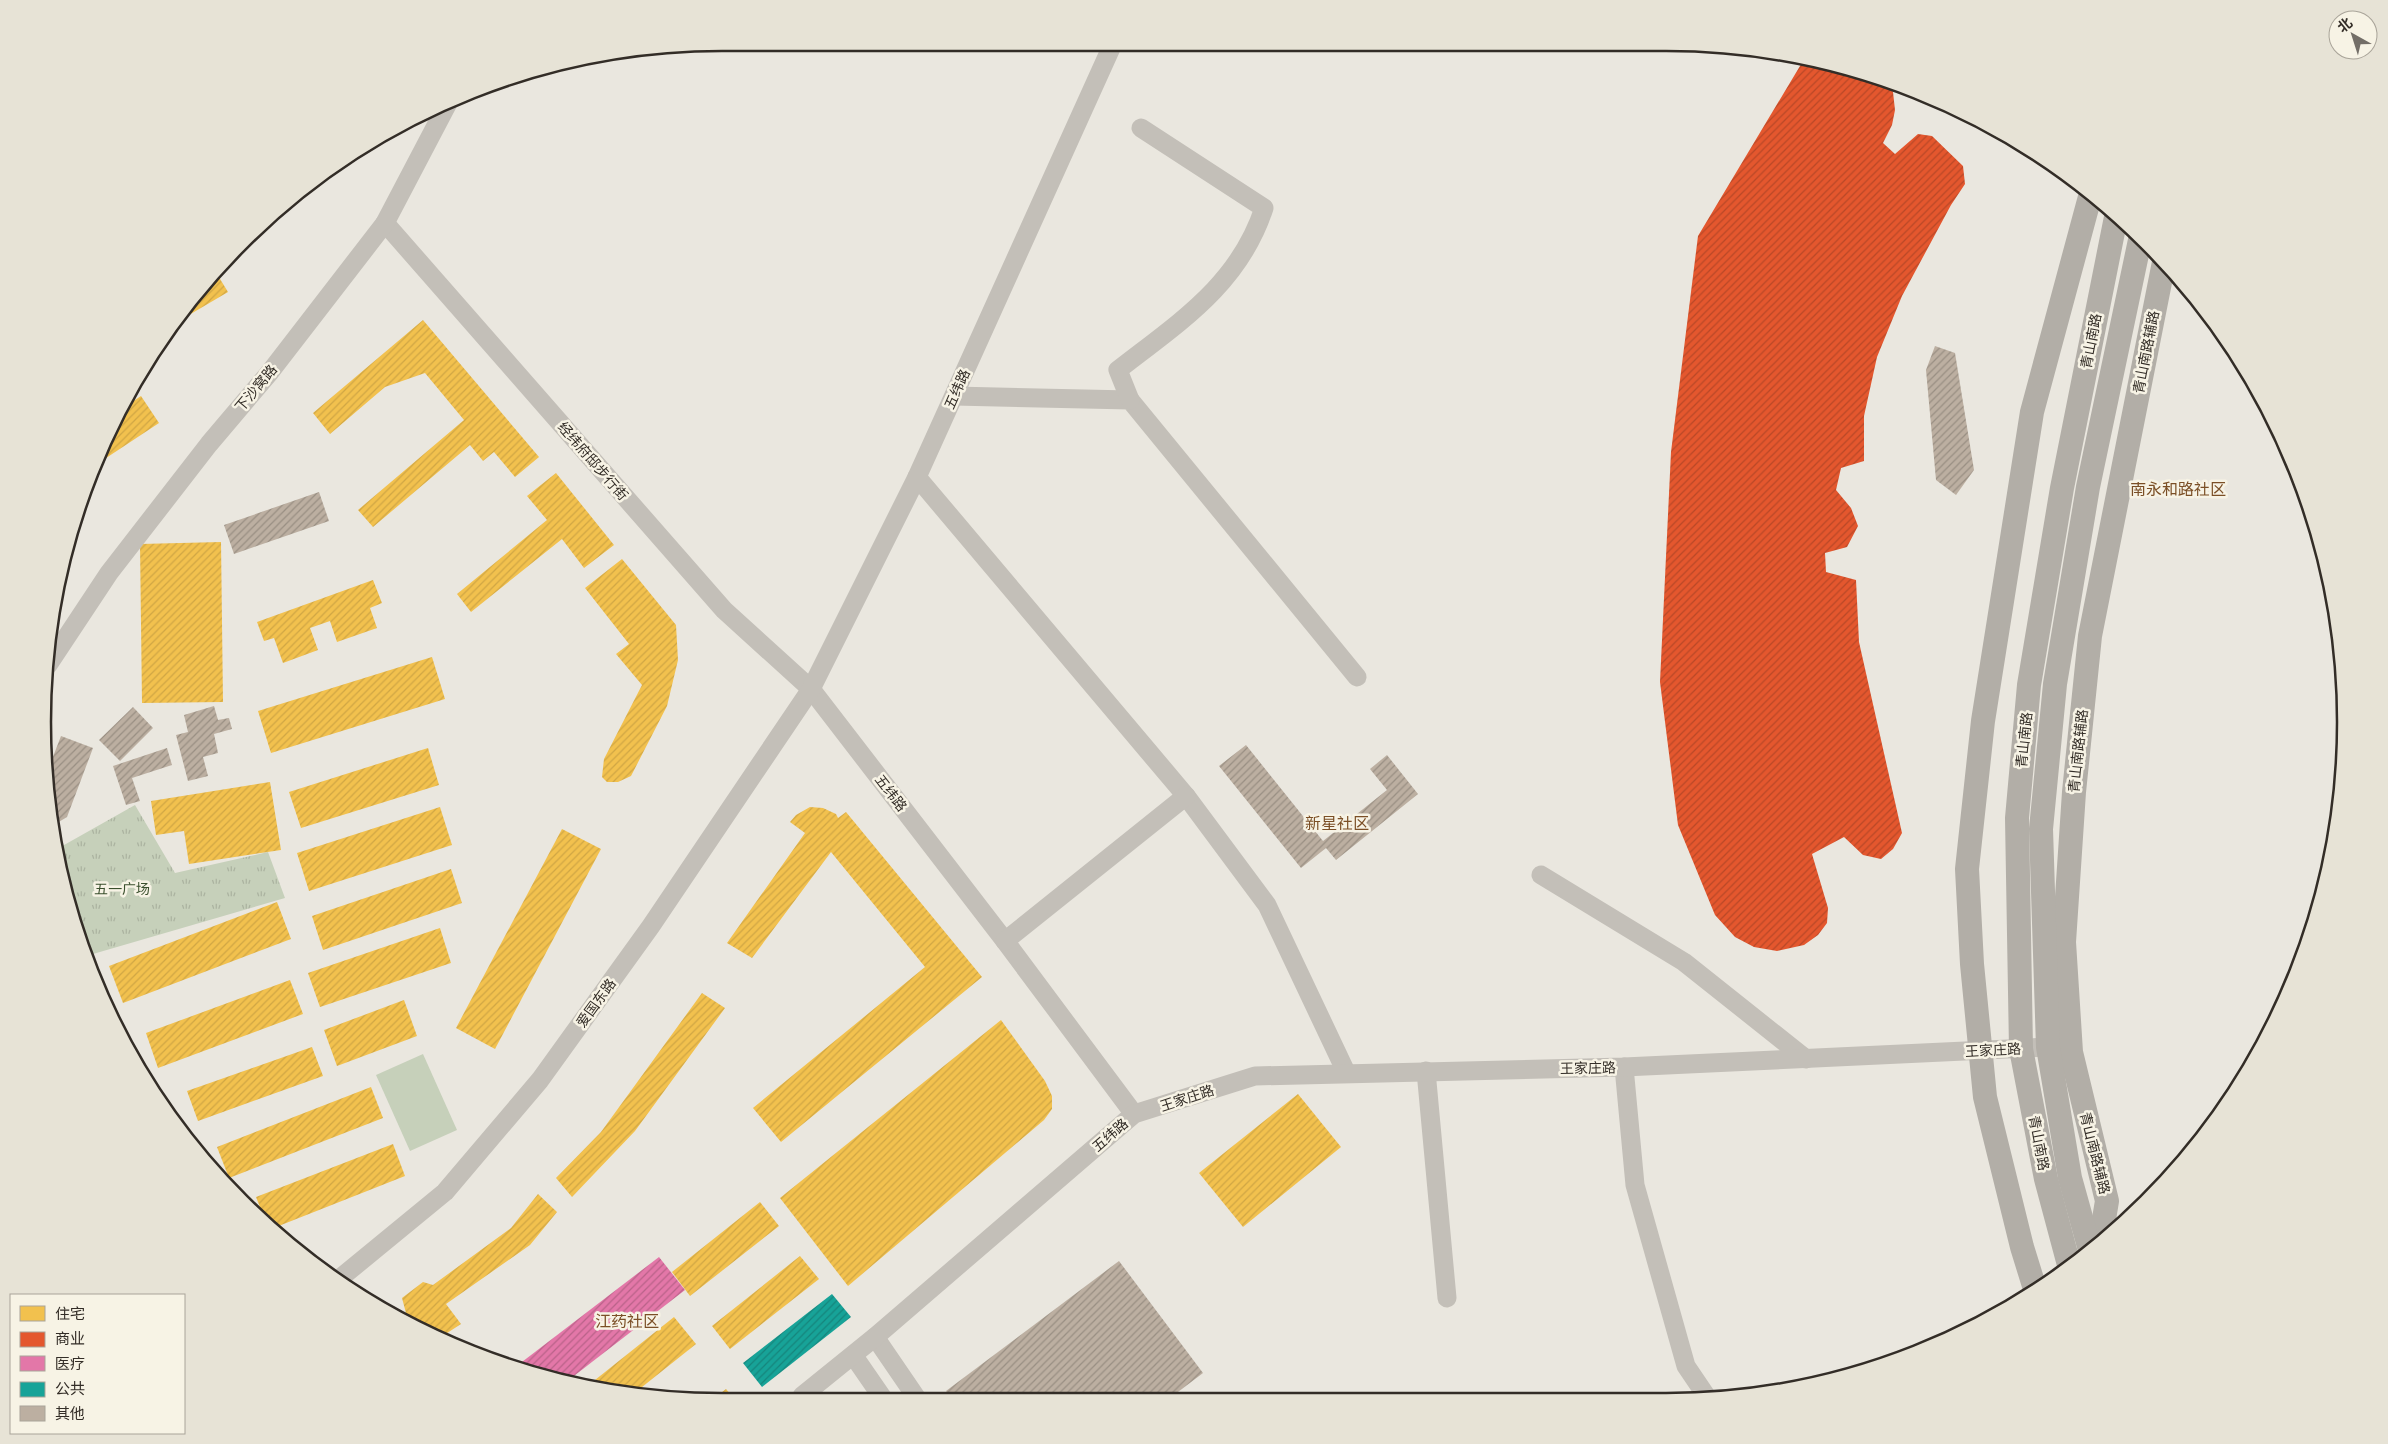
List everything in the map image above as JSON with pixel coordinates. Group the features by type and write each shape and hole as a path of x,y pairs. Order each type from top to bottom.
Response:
{"main road":[{"path":"2033,1284 2022,1247 1985,1097 1967,869 1982,721 2032,412 2089,202"},
{"name":"青山南路","path":"2067,1259 2046,1179 2021,1049 2016,818 2030,685 2062,488 2115,224"},
{"name":"青山南路","path":"2088,1243 2070,1178 2048,1047 2041,829 2055,684 2088,487 2139,247"},
{"name":"青山南路辅路","path":"2102,1231 2107,1201 2070,1043 2064,942 2073,801 2090,636 2162,272"}],"street":[{"name":"五纬路","path":"806,1393 853,1355 1134,1114 1005,940 810,689 917,477 1110,51"},
{"name":"下沙窝路","path":"55,654 109,573 209,444 276,364 385,223 443,112"},
{"path":"1141,128 1264,208 1257,229 1226,279 1192,313 1118,370 1130,400 1357,677"},
{"name":"经纬府邸步行街","path":"385,223 724,610 810,689"},
{"path":"954,396 1130,400"},
{"path":"917,477 1186,796 1267,905 1346,1072"},
{"name":"爱国东路","path":"343,1276 445,1192 540,1080 651,926 810,689"},
{"path":"1005,940 1186,796"},
{"path":"1542,875 1684,962 1806,1059"},
{"name":"王家庄路","path":"1134,1114 1255,1076 1346,1072 1624,1067 2048,1047"},
{"path":"1624,1067 1635,1185 1686,1366 1703,1391"},
{"path":"1426,1071 1447,1298"},
{"path":"874,1337 913,1393"},
{"path":"853,1355 879,1393"}],"green space":[{"name":"五一广场","path":"135,805 175,873 268,852 285,898 93,954 74,896 63,846"},
{"path":"423,1054 457,1130 410,1151 376,1075"}],"building: 住宅":[{"path":"220,278 228,292 189,315"},
{"path":"423,320 539,457 515,477 494,452 483,461 470,445 373,527 358,510 464,420 425,373 385,387 330,434 313,413"},
{"path":"141,396 159,423 105,459 120,425 133,401"},
{"path":"556,473 614,545 584,568 562,539 471,612 457,594 547,520 527,496"},
{"path":"221,542 223,702 142,703 140,544"},
{"path":"622,559 676,625 678,660 667,706 631,776 618,782 607,782 602,777 604,759 642,685 616,654 629,644 585,588"},
{"path":"373,580 382,603 370,608 377,628 337,642 330,621 310,628 318,650 283,663 274,638 264,641 257,622"},
{"path":"432,657 445,699 271,753 258,711"},
{"path":"428,748 439,785 301,828 289,792"},
{"path":"270,782 281,850 189,864 184,831 156,835 151,801"},
{"path":"440,807 452,845 309,891 297,853"},
{"path":"810,807 823,808 836,814 838,818 846,812 982,977 781,1142 753,1108 925,967 831,852 752,958 727,943 805,833 790,822 796,815"},
{"path":"562,829 601,849 495,1049 456,1028"},
{"path":"451,869 462,903 323,950 312,916"},
{"path":"277,902 291,939 123,1003 109,966"},
{"path":"440,928 451,963 320,1007 308,973"},
{"path":"290,980 303,1014 158,1068 146,1033"},
{"path":"702,993 725,1008 635,1131 572,1197 556,1178 601,1132"},
{"path":"404,1000 417,1036 337,1066 324,1030"},
{"path":"1001,1020 1045,1081 1052,1096 1052,1109 1044,1120 848,1286 780,1198"},
{"path":"312,1047 323,1076 198,1121 187,1091"},
{"path":"371,1087 383,1118 231,1177 217,1147"},
{"path":"1298,1094 1341,1147 1243,1227 1199,1173"},
{"path":"393,1144 405,1176 280,1226 260,1207 256,1197"},
{"path":"538,1194 557,1212 530,1245 446,1304 461,1324 446,1334 407,1314 402,1298 423,1282 433,1285 511,1228"},
{"path":"760,1202 779,1226 690,1296 672,1272"},
{"path":"800,1256 819,1279 730,1349 712,1326"},
{"path":"674,1317 696,1344 641,1388 594,1381"},
{"path":"726,1389 729,1393 722,1393"}],"building: 商业":[{"path":"1801,65 1840,74 1892,91 1895,110 1892,125 1883,143 1895,154 1918,134 1932,136 1963,166 1965,184 1951,205 1902,296 1877,357 1864,416 1864,461 1841,468 1836,490 1851,508 1858,526 1847,547 1825,553 1826,572 1856,580 1859,642 1902,833 1893,849 1881,859 1863,855 1844,837 1812,854 1828,908 1827,923 1818,935 1804,945 1777,951 1754,947 1735,937 1715,915 1678,825 1660,682 1671,452 1698,236"}],"building: 医疗":[{"path":"659,1257 685,1290 574,1376 522,1362"}],"building: 公共":[{"path":"832,1294 851,1317 762,1387 743,1363"}],"building: 其他":[{"path":"1935,346 1955,353 1974,470 1956,495 1936,480 1926,370"},
{"path":"319,492 329,521 234,554 224,525"},
{"path":"214,706 218,720 229,718 232,729 214,734 218,753 203,757 208,776 188,781 176,735 188,732 184,715"},
{"path":"133,707 153,728 120,761 99,740"},
{"path":"61,736 93,748 67,817 59,822 57,810 53,758"},
{"path":"1246,745 1323,841 1387,790 1370,769 1387,755 1418,794 1336,860 1326,848 1301,868 1219,766"},
{"path":"167,748 172,765 132,778 140,801 126,805 113,766"},
{"path":"1119,1261 1203,1373 1177,1393 948,1393 946,1391"}],"district":[{"name":"南永和路社区","path":"2178,489"},
{"name":"新星社区","path":"1337,823"},
{"name":"江药社区","path":"627,1321"}]}
